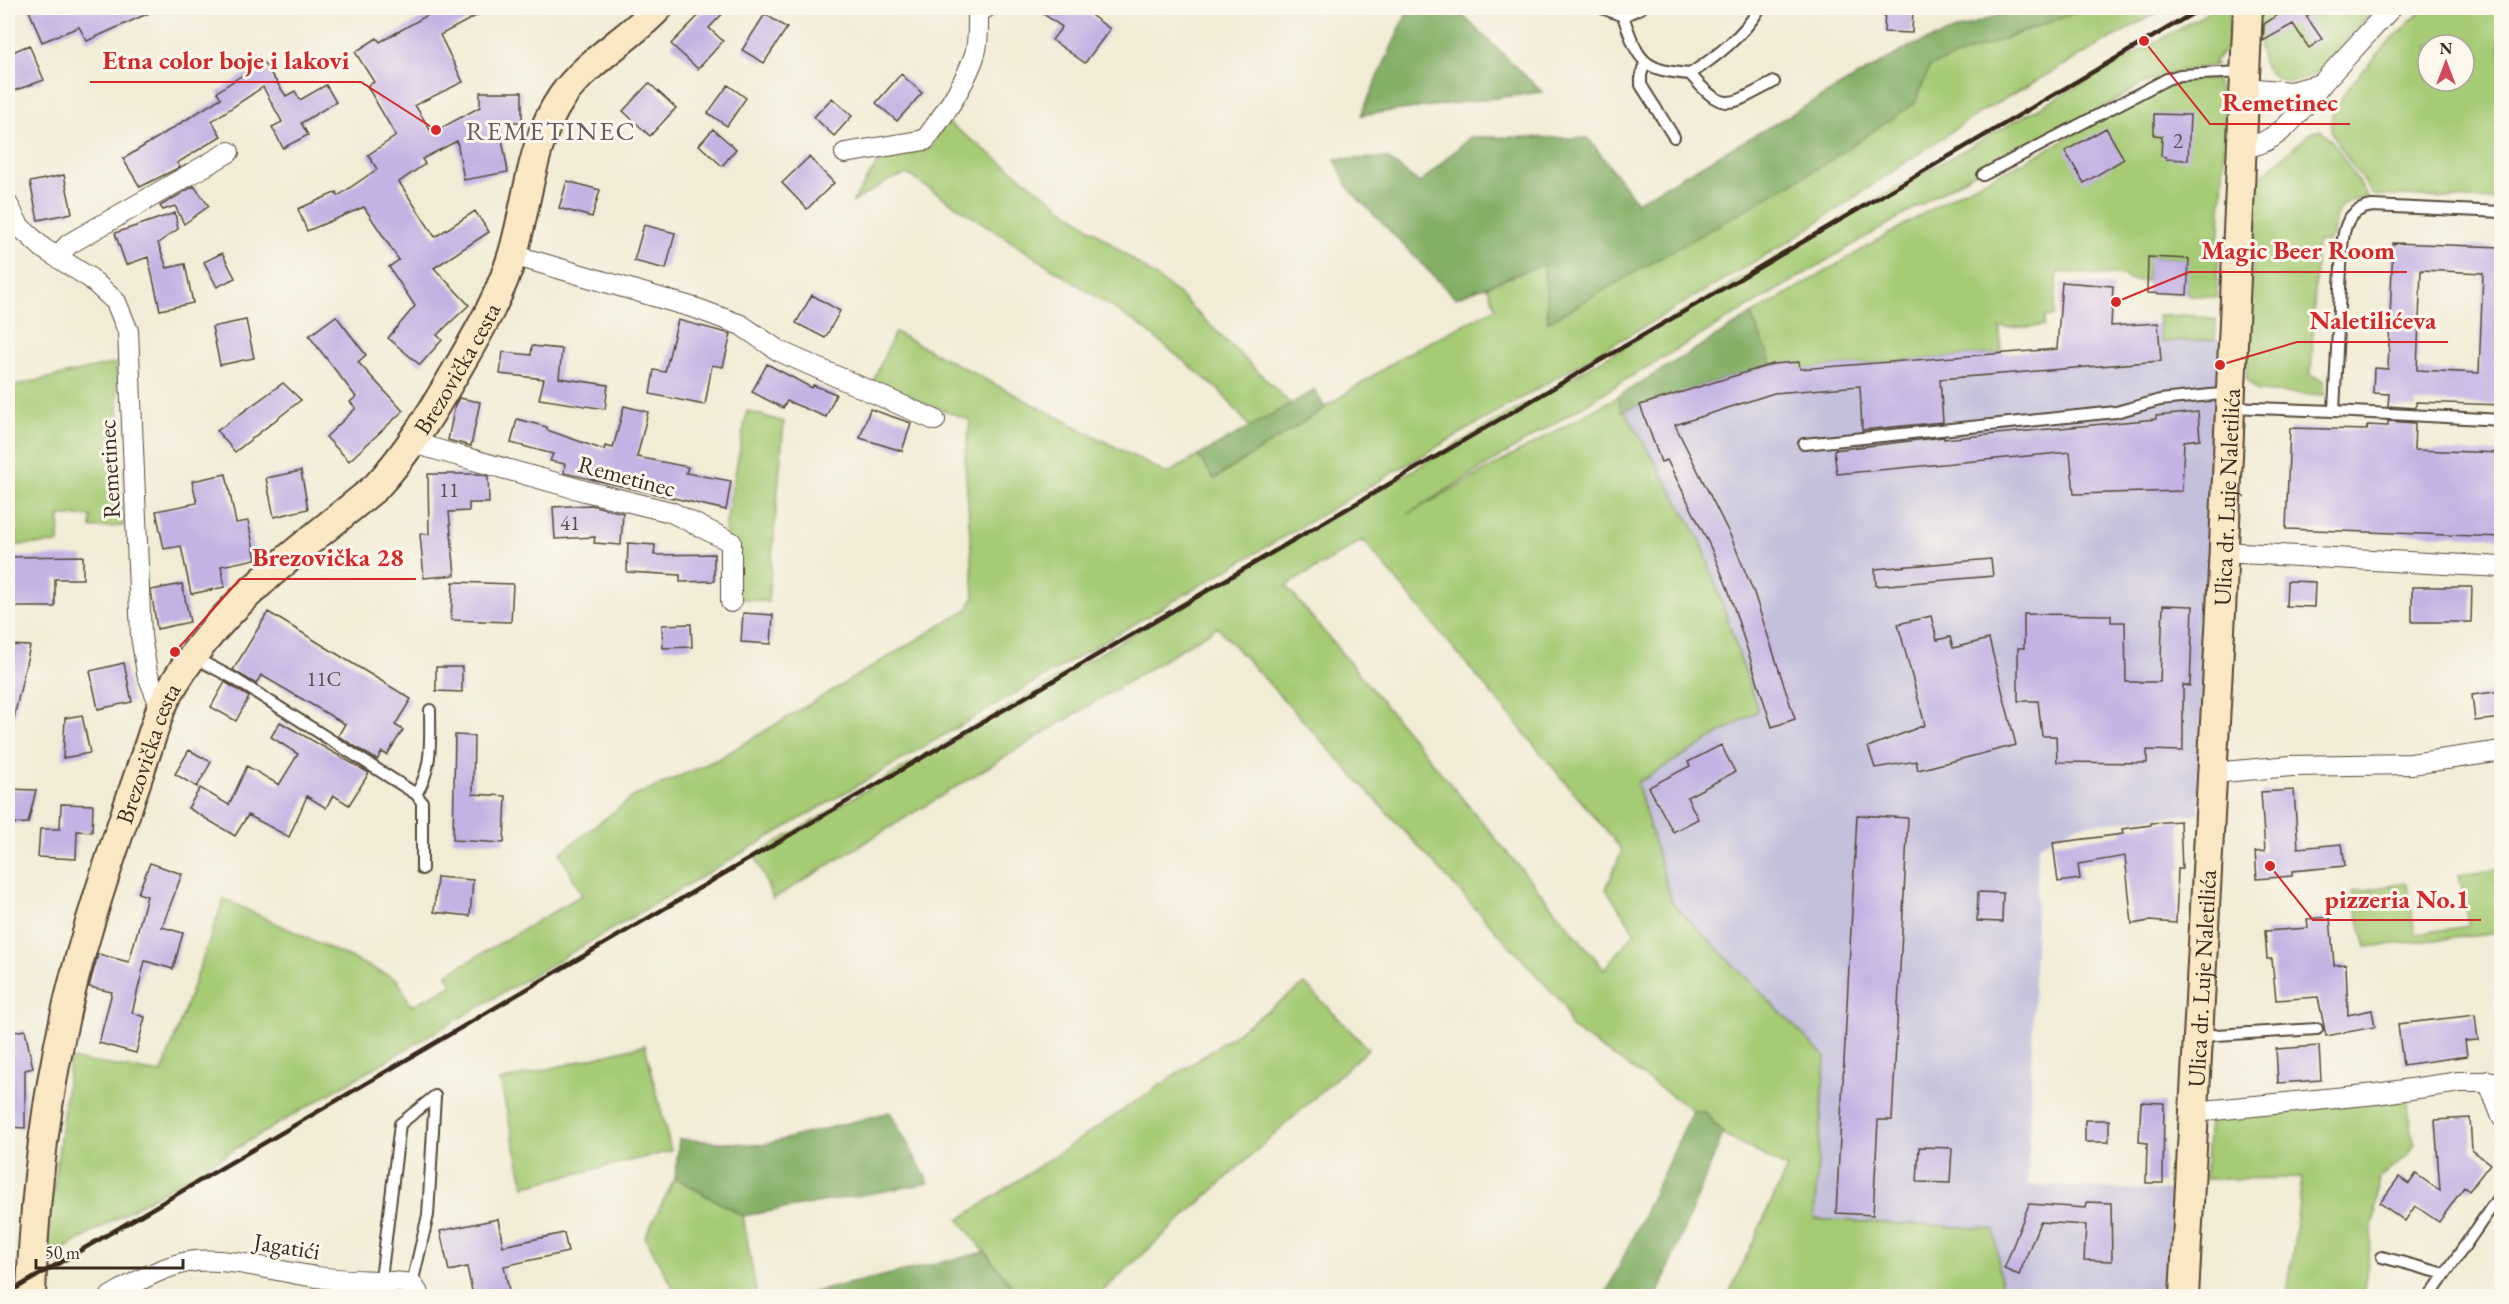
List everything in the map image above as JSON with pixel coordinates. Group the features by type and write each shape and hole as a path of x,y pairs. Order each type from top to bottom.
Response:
{"main road":[{"name":"Brezovička cesta","path":"31,1296 41,1169 69,999 94,910 161,708 190,656 210,630 376,487 413,443 478,333 497,296 513,255 544,134 562,97 577,79 658,8"},
{"name":"Ulica dr. Luje Naletilića","path":"2184,1296 2243,147 2247,8"}],"street":[{"path":"2243,147 2261,144 2303,110 2322,84 2391,8"},
{"path":"845,153 925,140 946,112 975,55 978,39 974,9"},
{"path":"2245,80 2291,92 2322,84"},
{"path":"57,257 69,244 229,152"},
{"name":"Remetinec","path":"8,205 19,226 57,257 90,278 116,302 128,331 141,636 147,673 161,708"},
{"path":"513,255 698,309 741,325 779,351 935,420"},
{"name":"Remetinec","path":"413,443 659,509 718,535 731,542 731,603"},
{"path":"2223,552 2502,567"},
{"path":"2212,773 2291,766 2411,764 2502,752"},
{"name":"Ulica dr. Luje Naletilića","path":"2194,1112 2495,1082 2502,1117"},
{"name":"Jagatići","path":"111,1296 162,1270 192,1262 220,1261 319,1278 381,1279 416,1290"}],"lane":[{"path":"1602,8 1623,16 1641,8"},
{"path":"1623,16 1634,47 1645,63 1659,72 1690,75 1719,54 1751,23 1760,8"},
{"path":"1645,63 1641,85 1674,137"},
{"path":"1690,75 1710,97 1718,102 1735,102 1774,82"},
{"path":"1983,175 2167,79 2180,75 2245,80"},
{"path":"2334,411 2342,247 2344,228 2353,213 2360,208 2372,206 2502,212"},
{"path":"1804,444 2116,412 2160,400 2230,400 2334,411 2502,420"},
{"path":"190,656 233,678 416,794 422,802 422,869"},
{"path":"416,794 422,785 430,761 430,710"},
{"path":"2198,1036 2317,1029"},
{"path":"381,1279 400,1124 435,1096 428,1215 416,1290"},
{"path":"2430,1296 2502,1192"},
{"path":"2382,1257 2445,1274"}],"shaded area":[{"path":"2224,339 2199,813 2077,825 2038,846 2028,1185 2172,1191 2166,1296 2000,1296 2002,1290 1993,1229 1814,1220 1825,1057 1672,904 1636,783 1622,411 1772,364 1799,362 1801,369"}],"green space":[{"path":"1409,8 1455,8 1542,92 1361,115"},
{"path":"2018,8 2088,8 1930,66 1915,103 1820,167 1548,322 1544,264 1455,298 1349,189 1335,159 1387,158 1420,183 1470,137 1588,138 1637,202 1909,47"},
{"path":"2088,8 2165,8 1976,115 1790,241 45,1260 70,1059 162,1073 224,899 398,980 411,1006 452,986 447,974 582,895 560,853 633,797 720,758 968,609 974,597 965,461 970,420 872,384 895,332 1167,474 1198,456 1215,479 1405,355 1496,308 1487,286 1544,264 1548,321 1915,103 1930,66"},
{"path":"2216,8 2230,8 2229,46 2214,61 2216,65 2172,73 2144,83 2098,111 1986,166 1610,389 1408,514 1617,397 1701,541 1758,711 1637,783 1672,903 1825,1057 1814,1219 1994,1229 2002,1290 2000,1296 1728,1296 1787,1168 1723,1134 1706,1113 1693,1110 1570,1027 1564,1005 1217,627 773,899 755,855 1854,212","holes":["1363,540 1622,850 1606,889 1635,932 1604,969 1286,586"]},
{"path":"2260,8 2376,8 2317,72 2302,80 2286,81 2275,77 2263,61 2259,40"},
{"path":"2424,8 2501,8 2501,200 2373,195 2343,152 2331,129 2332,117 2339,102 2384,48"},
{"path":"2180,79 2215,80 2227,106 2216,297 2187,295 2188,259 2149,257 2147,281 2129,280 2124,276 2058,272 2054,316 2044,317 2044,326 2000,328 2001,353 1800,369 1799,362 1772,364 1751,315 1960,192 2030,159 2140,97"},
{"path":"946,121 1176,292 1291,404 1250,427 1220,391 1141,326 907,174 887,181 852,203 877,164 931,147"},
{"path":"2321,130 2333,142 2368,197 2352,201 2341,208 2333,227 2333,236 2327,242 2317,241 2311,375 2324,381 2325,395 2258,391 2246,379 2257,185 2263,174 2313,131"},
{"path":"1751,315 1772,364 1622,411 1617,397"},
{"path":"2194,315 2216,320 2215,340 2161,342 2158,316"},
{"path":"116,363 123,526 91,528 91,516 60,516 59,543 16,545 16,534 8,534 8,387"},
{"path":"1315,390 1325,408 1214,479 1198,456"},
{"path":"747,411 784,422 768,602 736,598 725,528"},
{"path":"2501,869 2501,933 2366,947 2352,892 2407,883 2415,934 2469,926 2459,875"},
{"path":"1305,984 1368,1049 1097,1296 1020,1296 959,1220 1208,1053"},
{"path":"645,1045 671,1151 524,1186 500,1081"},
{"path":"2407,1098 2414,1144 2406,1157 2380,1178 2363,1296 2287,1296 2302,1178 2205,1179 2209,1119"},
{"path":"1693,1110 1706,1113 1723,1134 1657,1296 1605,1296"},
{"path":"890,1112 929,1183 743,1216 675,1178 679,1139 762,1145"},
{"path":"675,1178 743,1216 757,1296 678,1296 645,1237"},
{"path":"985,1252 1020,1296 797,1296"}],"building":[{"path":"28,8 160,8 87,41 79,27 42,42"},
{"path":"440,8 491,8 440,35 463,82 415,105 432,133 480,107 480,92 522,92 522,122 499,122 508,172 464,180 457,141 422,159 425,164 399,182 435,237 475,211 489,232 434,268 469,305 437,335 442,340 420,365 388,338 415,306 389,267 399,260 364,207 307,231 298,209 337,192 338,196 377,169 368,155 396,136 367,86 374,82 355,52 377,38 380,42"},
{"path":"706,8 728,8 709,28 723,41 698,69 671,44"},
{"path":"1035,8 1081,8 1110,29 1085,63 1052,40 1062,27"},
{"path":"1885,8 1913,8 1912,33 1884,32"},
{"path":"2282,8 2321,8 2306,16 2322,39 2309,48 2293,24 2263,41 2264,24 2284,11"},
{"path":"765,14 787,28 764,63 742,50"},
{"path":"29,45 44,80 8,93 8,54"},
{"path":"259,56 286,96 295,91 300,100 326,85 336,102 301,123 308,135 283,148 272,127 282,122 263,87 212,121 221,136 177,163 180,167 140,187 123,159 221,98 217,92 253,68 250,62"},
{"path":"901,74 922,93 897,121 876,103"},
{"path":"649,83 676,108 650,136 623,111"},
{"path":"728,85 746,98 727,126 708,113"},
{"path":"832,98 852,116 834,136 814,117"},
{"path":"2154,114 2190,115 2188,160 2166,159 2161,156 2162,136 2154,135"},
{"path":"2106,128 2124,159 2084,183 2065,151"},
{"path":"713,129 736,149 722,166 699,145"},
{"path":"809,157 834,183 807,209 782,183"},
{"path":"64,175 72,213 38,220 30,182"},
{"path":"567,181 600,190 592,217 559,208"},
{"path":"194,186 209,206 184,224 175,206 163,210 160,206"},
{"path":"175,213 178,229 158,243 167,268 185,264 193,303 160,310 148,257 126,265 115,233"},
{"path":"644,225 675,233 666,269 634,261"},
{"path":"2393,243 2502,247 2502,405 2416,402 2416,408 2388,406 2389,394 2373,393 2374,368 2388,369","holes":["2421,270 2483,273 2479,373 2417,370"]},
{"path":"222,253 235,278 217,287 204,262"},
{"path":"2148,257 2189,259 2187,295 2147,293"},
{"path":"2062,282 2113,286 2111,326 2158,323 2161,361 1940,379 1943,422 1862,430 1860,386 1774,393 1675,425 1731,537 1754,593 1795,719 1772,727 1728,589 1710,546 1667,460 1661,462 1640,405 1773,364 1799,362 1800,369 2057,349"},
{"path":"812,295 840,311 825,338 796,323"},
{"path":"336,316 366,355 358,362 403,411 349,461 326,437 356,408 350,402 356,397 309,336"},
{"path":"246,320 254,358 220,365 212,327"},
{"path":"678,320 731,334 723,367 712,365 705,405 650,394 654,370 665,372"},
{"path":"532,346 562,349 559,378 608,385 605,409 539,399 544,379 500,374 503,352 531,355"},
{"path":"767,364 812,388 813,385 836,394 826,417 787,401 783,408 752,392"},
{"path":"283,383 301,400 235,452 217,431"},
{"path":"459,398 480,402 471,446 448,440 455,405"},
{"path":"624,406 648,412 637,457 688,467 686,473 731,481 726,510 564,473 565,464 550,461 553,454 511,443 517,419 547,427 547,430 604,450 605,446 613,448"},
{"path":"870,409 911,423 902,451 860,438"},
{"path":"2198,412 2200,439 2184,441 2182,491 2074,494 2070,452 1837,474 1834,450 1944,437 1944,439 2156,419 2156,416"},
{"path":"2388,421 2415,423 2414,450 2502,453 2502,537 2286,529 2290,428 2367,430 2368,425 2388,426"},
{"path":"301,471 308,509 274,517 266,478"},
{"path":"226,474 236,523 248,521 256,559 221,566 225,587 191,594 181,546 164,549 156,511 197,503 192,481"},
{"path":"428,474 488,476 489,503 469,503 469,511 449,512 455,575 424,578 420,534 429,534"},
{"path":"591,505 623,513 621,545 594,543 595,537 555,539 553,507"},
{"path":"628,543 655,545 654,555 714,554 714,581 680,582 680,575 627,572"},
{"path":"83,556 83,579 55,579 55,607 8,607 8,557"},
{"path":"1991,559 1993,576 1876,586 1875,569"},
{"path":"2287,581 2315,582 2314,607 2286,606"},
{"path":"453,582 513,584 511,622 451,620"},
{"path":"182,584 190,622 157,629 151,590"},
{"path":"2412,587 2472,587 2471,622 2412,622"},
{"path":"2163,605 2193,606 2190,686 2183,685 2183,751 2147,750 2147,763 2057,762 2056,736 2042,736 2038,701 2018,701 2018,648 2024,648 2024,614 2111,615 2111,622 2125,622 2126,682 2160,682"},
{"path":"268,612 411,699 395,725 403,730 387,755 382,752 377,760 338,736 345,724 261,675 256,684 233,670"},
{"path":"743,613 773,615 771,644 741,642"},
{"path":"1931,616 1937,640 1950,637 1953,648 1989,639 2016,745 1918,770 1916,761 1875,768 1868,747 1925,725 1898,624"},
{"path":"691,624 692,647 663,648 662,625"},
{"path":"8,645 30,646 14,718 8,717"},
{"path":"124,663 132,702 98,709 90,671"},
{"path":"436,667 462,667 462,692 436,691"},
{"path":"225,682 249,697 236,721 211,707"},
{"path":"2502,691 2502,718 2475,721 2472,695"},
{"path":"82,715 90,753 63,758 65,718"},
{"path":"280,722 369,773 349,805 333,795 326,808 307,796 289,837 248,815 235,836 188,808 200,788 229,805 247,766 279,785 298,754 271,737"},
{"path":"455,735 474,736 473,794 506,796 504,843 453,840"},
{"path":"1721,745 1735,772 1687,797 1698,819 1673,832 1649,787 1690,766 1688,762"},
{"path":"189,750 211,762 197,787 175,774"},
{"path":"8,789 36,790 28,823 8,824"},
{"path":"2294,790 2298,848 2342,844 2345,866 2292,871 2292,876 2257,879 2255,852 2265,851 2261,792"},
{"path":"61,804 93,805 92,832 77,831 76,859 38,857 40,829 60,829"},
{"path":"1857,815 1908,818 1892,1120 1878,1120 1873,1215 1836,1213"},
{"path":"2180,821 2182,869 2178,869 2176,923 2149,921 2132,924 2125,856 2078,864 2080,879 2058,882 2053,843 2123,834 2122,829 2151,825 2151,823"},
{"path":"150,863 182,874 162,927 183,933 173,969 145,961 132,1013 145,1017 136,1053 99,1043 112,992 89,987 98,954 129,962 147,896 138,893"},
{"path":"437,877 473,880 470,916 434,912"},
{"path":"1978,892 2003,893 2002,922 1977,921"},
{"path":"2330,917 2334,965 2346,964 2348,1015 2372,1010 2375,1027 2326,1036 2318,997 2276,1000 2272,959 2267,959 2265,931 2308,928 2307,919"},
{"path":"2475,1015 2478,1040 2465,1041 2467,1056 2403,1065 2398,1024"},
{"path":"25,1030 33,1068 25,1070 25,1128 8,1127 8,1033"},
{"path":"2319,1046 2321,1080 2278,1083 2276,1049"},
{"path":"2141,1102 2164,1103 2163,1183 2146,1183 2147,1143 2139,1142"},
{"path":"2470,1118 2472,1150 2490,1164 2469,1191 2464,1187 2439,1222 2415,1206 2405,1221 2380,1203 2399,1177 2409,1184 2416,1174 2440,1191 2435,1120"},
{"path":"2085,1120 2109,1120 2109,1142 2085,1142"},
{"path":"1919,1147 1952,1148 1950,1183 1917,1182"},
{"path":"2087,1202 2111,1203 2112,1261 2084,1260 2086,1225 2040,1222 2019,1275 2004,1269 2029,1204 2086,1208"},
{"path":"498,1219 503,1246 564,1233 568,1252 504,1266 510,1296 473,1296 467,1267 449,1271 440,1231"}],"railway":[{"path":"8,1293 2202,8"}],"place":[{"name":"Remetinec","path":"2144,41"},
{"name":"Etna color boje i lakovi","path":"436,130"},
{"name":"Magic Beer Room","path":"2116,302"},
{"name":"Naletilićeva","path":"2220,365"},
{"name":"Brezovička 28","path":"175,652"},
{"name":"pizzeria No.1","path":"2270,866"}],"district":[{"name":"REMETINEC","path":"551,130"}]}
